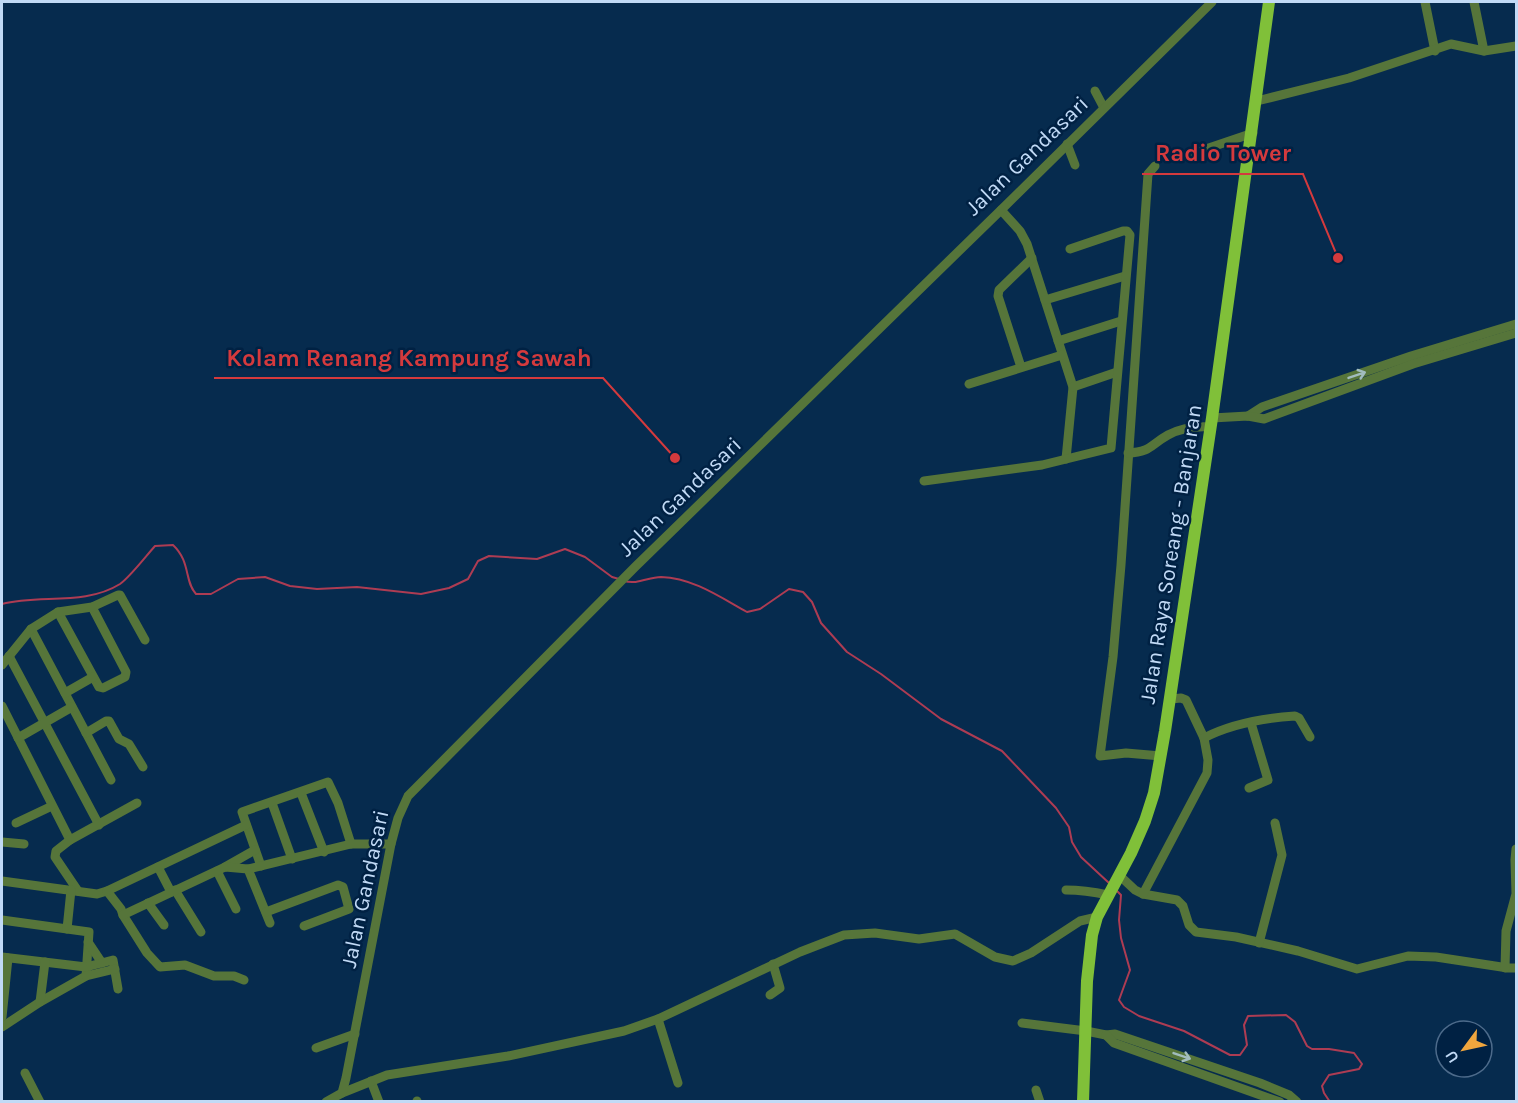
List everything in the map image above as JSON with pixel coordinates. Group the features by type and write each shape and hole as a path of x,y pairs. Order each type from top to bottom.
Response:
{"main road":[{"name":"Jalan Raya Soreang - Banjaran","path":"1083,1101 1088,959 1097,917 1145,821 1154,793 1171,699 1253,133 1268,3"}],"street":[{"name":"Jalan Gandasari","path":"342,1093 391,844 398,818 408,796 609,595 634,567 1212,2"},
{"path":"1425,2 1435,51"},
{"path":"1474,2 1484,51"},
{"path":"1257,101 1349,78 1451,44 1484,51 1516,46"},
{"path":"1095,91 1104,108"},
{"path":"1191,154 1253,133"},
{"path":"1067,144 1075,165"},
{"path":"1155,166 1149,170 1148,174 1113,657 1100,756 1126,753 1161,756"},
{"path":"1001,210 1020,231 1032,258 1073,387 1066,459"},
{"path":"924,481 1042,465 1111,448 1130,235 1127,231 1123,231 1070,249"},
{"path":"1021,368 998,296 999,290 1032,258"},
{"path":"1045,300 1125,276"},
{"path":"1058,341 1121,321"},
{"path":"1128,453 1150,449 1169,435 1191,427 1248,416 1264,419 1334,388 1420,357 1512,330"},
{"path":"969,384 1062,355"},
{"path":"1073,387 1117,372"},
{"path":"2,665 31,629 58,612 92,607 118,595 145,640"},
{"path":"58,612 93,677 99,687 103,688 125,677 126,672 92,607"},
{"path":"31,629 111,780"},
{"path":"9,656 99,825"},
{"path":"65,693 93,677"},
{"path":"1143,894 1207,773 1208,760 1204,738 1186,700 1171,699"},
{"path":"2,706 70,840"},
{"path":"18,738 72,707"},
{"path":"1204,738 1220,731 1251,723 1298,716 1310,738"},
{"path":"86,733 109,721 118,739 129,744 143,767"},
{"path":"1248,788 1268,780 1251,723"},
{"path":"261,866 242,814 243,810 272,803 329,783 351,844"},
{"path":"301,793 324,852"},
{"path":"67,928 74,890 55,854 59,847 70,840 137,803"},
{"path":"272,803 292,859"},
{"path":"16,823 52,806"},
{"path":"1259,943 1282,855 1275,823"},
{"path":"2,881 97,894 246,825"},
{"path":"2,842 24,844"},
{"path":"221,869 261,866 351,844 391,844"},
{"path":"1505,968 1506,931 1516,894 1516,849"},
{"path":"123,915 221,869 255,850"},
{"path":"158,867 201,932"},
{"path":"248,868 270,923"},
{"path":"221,869 236,909"},
{"path":"266,912 338,885 343,887 349,909 304,926"},
{"path":"1066,890 1086,893 1113,886 1177,900 1183,906 1189,925 1196,932 1236,937 1298,951 1357,969 1408,956 1436,957 1516,968"},
{"path":"107,891 122,909 123,915 147,953 160,967 185,965 214,976 237,976 244,980"},
{"path":"148,903 164,925"},
{"path":"326,1101 371,1081 397,1073 508,1056 615,1034 657,1019 773,964 844,935 875,933 919,939 955,934 995,957 1013,961 1083,920 1097,917"},
{"path":"2,920 88,930 86,971"},
{"path":"88,942 102,963"},
{"path":"2,1017 5,958 45,962 86,971 115,969"},
{"path":"2,1027 86,971 102,963 113,960 118,990"},
{"path":"40,1002 45,962"},
{"path":"770,995 780,988 773,964"},
{"path":"657,1019 678,1083"},
{"path":"1022,1023 1106,1035 1115,1034 1156,1047 1258,1087 1289,1095 1296,1101"},
{"path":"316,1048 354,1034"},
{"path":"25,1073 40,1101"},
{"path":"371,1081 378,1101"},
{"path":"1258,1087 1280,1101"},
{"path":"1036,1090 1040,1101"}],"waterway":[{"path":"2,604 77,597 106,591 124,581 155,546 173,545 179,551 192,589 196,594 211,594 238,579 265,577 290,586 317,589 357,587 421,594 449,588 468,579 478,561 489,556 537,559 565,549 585,557 612,577 619,579"},
{"path":"624,581 634,582 656,577 673,578 706,589 747,612 760,609 789,589 803,592 812,602 821,623 847,652 881,674 941,719 1002,751 1056,808 1069,827 1072,842 1081,857 1109,883"},
{"path":"1115,889 1121,895 1119,920 1121,938 1130,970 1119,1000 1124,1007 1139,1016 1184,1031 1230,1055 1240,1055 1247,1045 1244,1025 1248,1016 1286,1015 1295,1022 1307,1046 1312,1049 1354,1053 1362,1064 1359,1069 1329,1075 1322,1086 1330,1102"}],"place":[{"name":"Radio Tower","path":"1338,258"},
{"name":"Kolam Renang Kampung Sawah","path":"675,458"}]}
